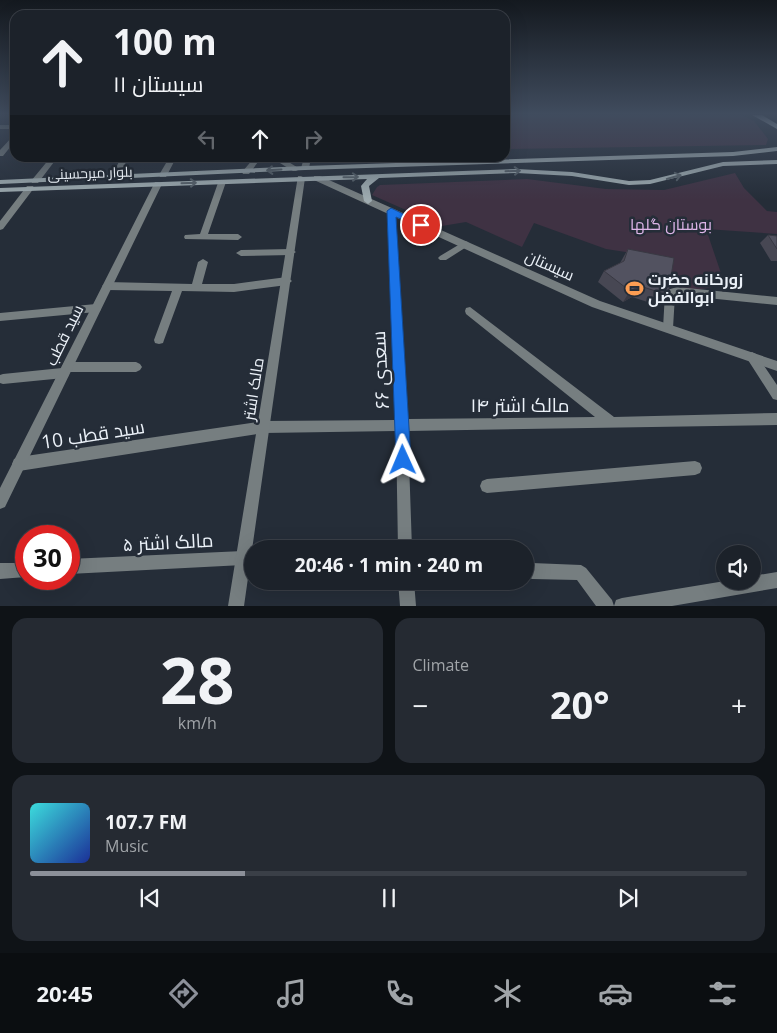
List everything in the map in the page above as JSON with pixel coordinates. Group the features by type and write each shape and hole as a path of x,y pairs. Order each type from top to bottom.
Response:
{"main road":[{"name":"بلوار میرحسینی","path":"0,190 69,187 246,172 301,172 733,154 777,149"},
{"path":"604,158 594,162 592,165 593,169 613,181"},
{"path":"564,160 577,163 583,168 581,172 572,174"},
{"name":"بلوار میرحسینی","path":"0,182 114,177 222,182 301,172 317,178 517,170 572,174 613,181 650,182 723,164 777,162"},
{"path":"368,201 365,186 369,181 378,176"},
{"path":"69,187 75,178"}],"street":[{"path":"0,154 4,146"},
{"path":"35,181 50,162"},
{"path":"114,177 122,162"},
{"name":"سید قطب","path":"0,502 170,162"},
{"path":"246,172 254,162"},
{"path":"285,162 301,172"},
{"name":"مالک اشتر","path":"236,606 287,281 301,172 305,162"},
{"name":"سیستان","path":"317,178 596,304 777,366"},
{"path":"202,237 222,182"},
{"path":"0,227 30,188"},
{"name":"سعدی ۶۶","path":"391,211 402,424 405,540"},
{"path":"188,237 238,237"},
{"path":"443,258 465,244"},
{"path":"241,254 291,252"},
{"path":"196,288 203,262"},
{"path":"107,286 234,288 287,281"},
{"path":"159,340 178,288"},
{"path":"668,328 670,293 677,291 777,301"},
{"path":"2,317 96,308"},
{"path":"470,311 612,423"},
{"path":"752,357 777,394"},
{"path":"2,378 65,370 136,367"},
{"name":"مالک اشتر ۱۴","path":"264,427 777,419"},
{"name":"سید قطب 10","path":"19,464 264,427"},
{"path":"487,486 696,468"},
{"name":"مالک اشتر ۵","path":"80,567 243,558"},
{"path":"0,571 15,570"},
{"path":"534,571 581,573 606,606"},
{"path":"622,606 777,580"},
{"path":"407,590 408,606"}],"green space":[{"path":"510,143 767,143 766,145 510,149"},
{"name":"بوستان گلها","path":"735,173 744,188 767,211 777,212 777,234 706,229 725,285 684,292 658,257 606,249 534,223 522,247 466,222 442,226 372,195 380,185 527,179 606,189 664,190"}],"building":[{"path":"768,235 777,236 777,249"},
{"path":"628,249 674,258 668,295 640,286 630,291 604,271 624,261"}],"place":[{"name":"زورخانه حضرت ابوالفضل","path":"634,288"}],"route":[{"path":"403,460 394,237 391,211 421,225"}]}
